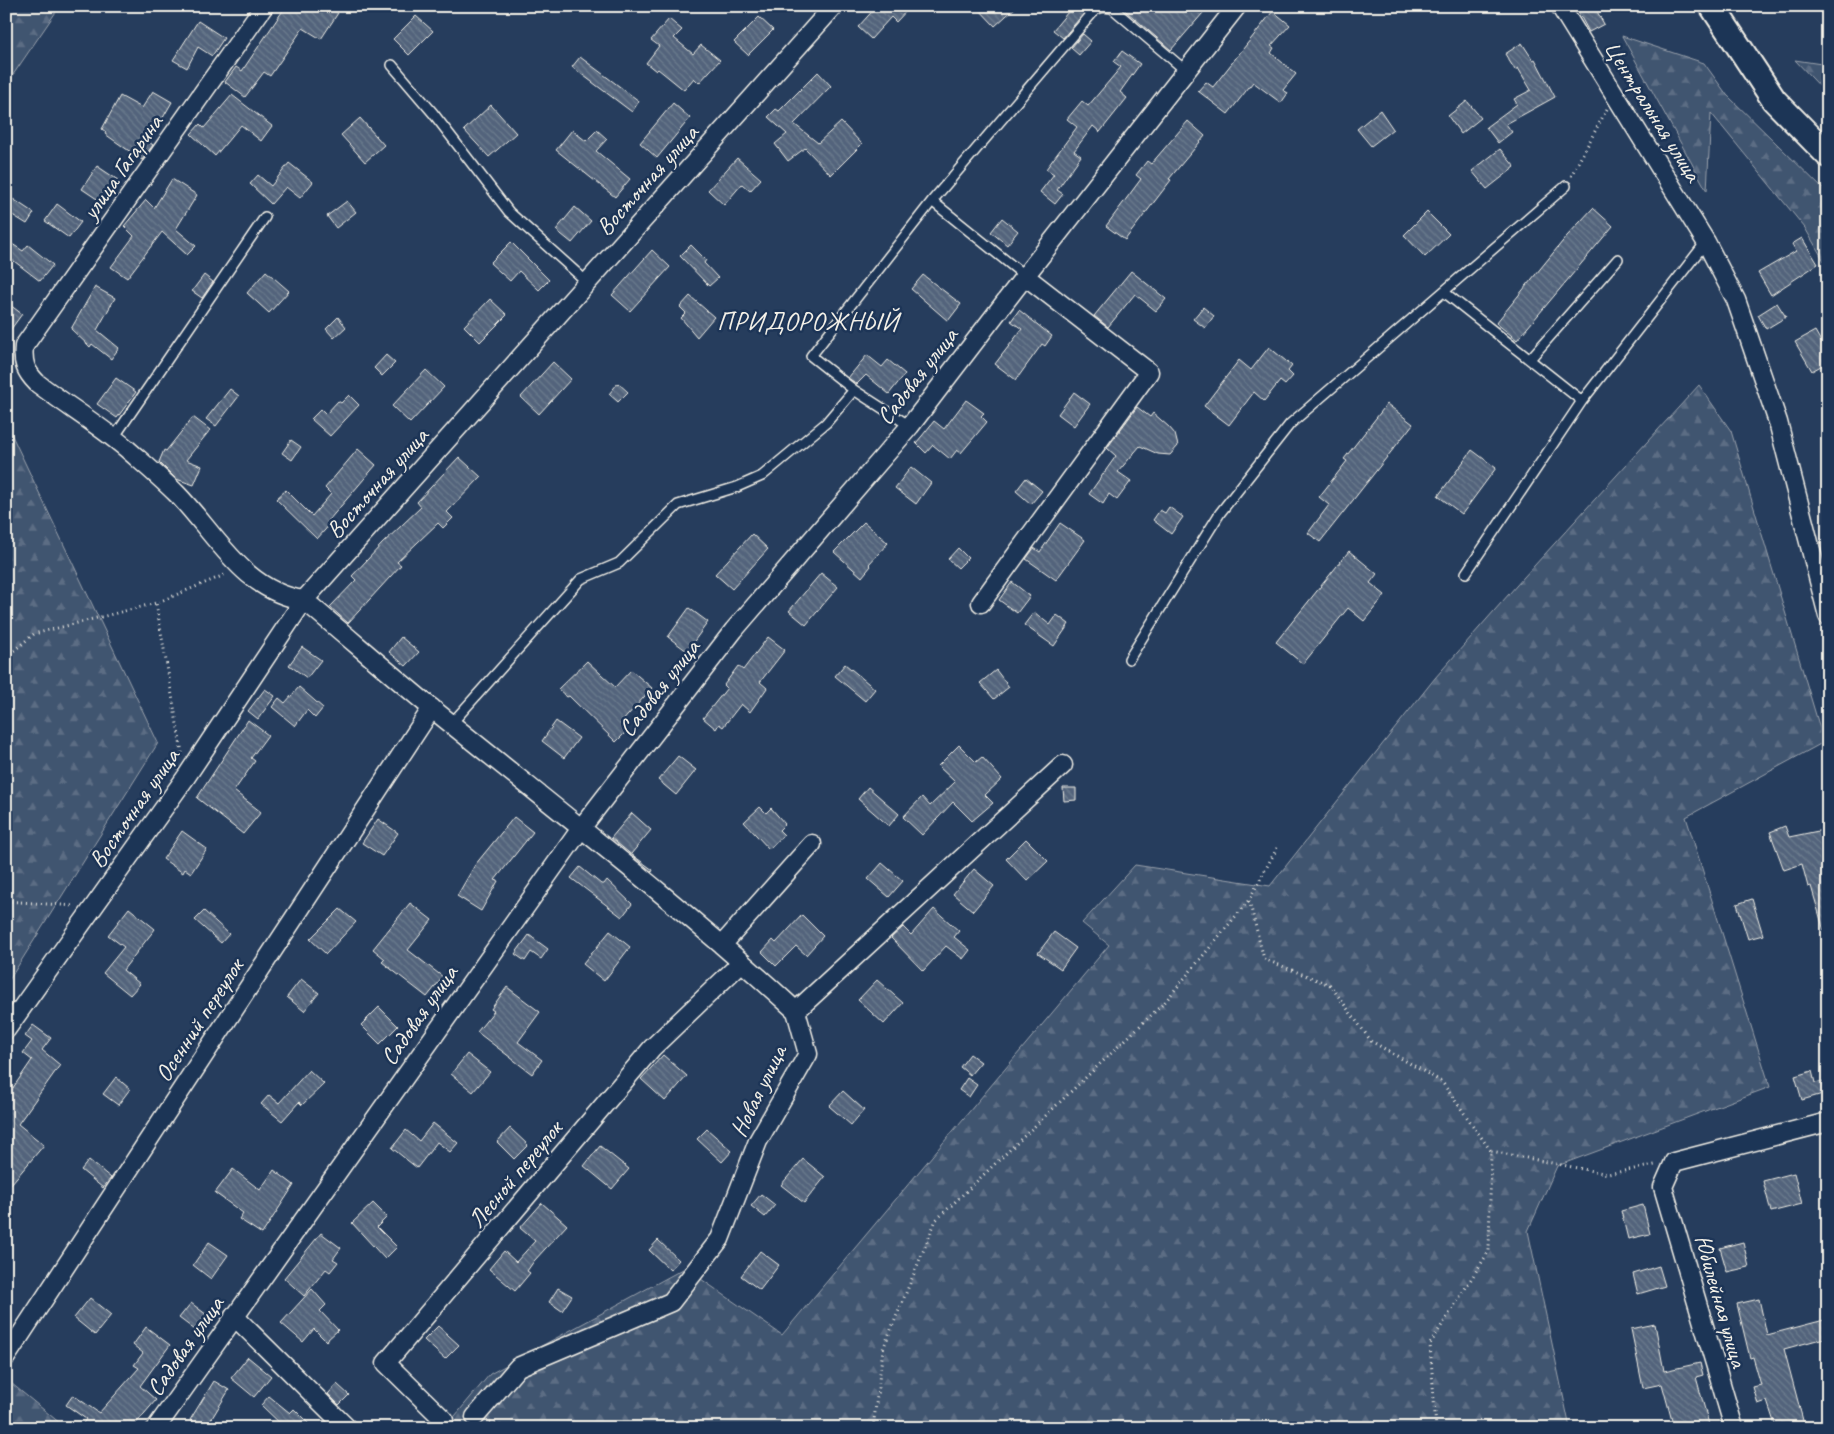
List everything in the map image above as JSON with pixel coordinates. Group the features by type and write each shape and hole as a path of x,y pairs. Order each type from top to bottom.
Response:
{"main road":[{"path":"1712,6 1774,100 1828,155"}],"street":[{"name":"улица Гагарина","path":"113,439 37,384 26,372 23,356 24,346 264,6"},
{"name":"Восточная улица","path":"6,1030 186,777 304,600 834,6"},
{"name":"Садовая улица","path":"156,1428 582,827 734,630 910,426 1237,6"},
{"name":"Центральная улица","path":"1560,6 1706,242 1736,300 1778,422 1828,616"},
{"path":"981,602 1149,372 1025,276"},
{"path":"113,439 176,494 241,568 262,586 288,598 304,600 451,724 582,827 722,944 796,1011 1063,765"},
{"name":"Осенний переулок","path":"6,1356 432,708"},
{"path":"722,944 812,844"},
{"name":"Лесной переулок","path":"444,1420 386,1363 652,1048 742,962"},
{"name":"Новая улица","path":"475,1417 518,1366 671,1302 720,1239 758,1141 808,1054 796,1011"},
{"path":"1674,1162 1828,1122"},
{"name":"Юбилейная улица","path":"1674,1162 1663,1187 1734,1428"},
{"path":"234,1316 347,1428"}],"lane":[{"path":"910,426 854,390 812,356 932,201 1095,10 1103,7 1112,8 1186,71"},
{"path":"392,65 433,113 509,212 587,282"},
{"path":"1129,659 1220,514 1290,424 1566,186"},
{"path":"932,201 1025,276"},
{"path":"113,439 265,217"},
{"path":"1466,573 1582,401 1706,242"},
{"path":"1530,358 1618,258"},
{"path":"1444,292 1530,358 1582,401"},
{"path":"451,724 581,579 619,563 678,505 737,487 762,476 826,423 854,390"}],"path":[{"path":"1566,186 1615,94"},
{"path":"6,657 34,634 156,603 241,568"},
{"path":"156,603 186,777"},
{"path":"873,1428 883,1349 936,1220 1164,1003 1249,900 1278,848"},
{"path":"1249,900 1264,959 1330,985 1371,1040 1442,1082 1490,1151 1489,1251 1430,1344 1436,1428"},
{"path":"6,901 93,907"},
{"path":"1490,1151 1608,1174 1674,1162"}],"green space":[{"path":"6,6 60,6 6,85"},
{"path":"1622,36 1704,63 1727,95 1828,194 1828,268 1805,228 1711,113 1707,191"},
{"path":"1795,60 1828,65 1828,95"},
{"path":"1699,385 1731,431 1824,742 1686,817 1770,1087 1557,1166 1528,1231 1570,1428 445,1428 490,1374 685,1268 782,1335 1109,945 1082,923 1135,865 1270,886 1435,678"},
{"path":"6,423 158,743 6,985"},
{"path":"6,1379 66,1428 6,1428"}],"building":[{"path":"286,6 328,6 338,13 321,39 303,28 270,76 264,72 245,97 225,82 236,67 242,71"},
{"path":"877,6 911,6 896,22 891,17 871,39 858,27"},
{"path":"976,6 1017,6 995,26"},
{"path":"1073,6 1090,6 1063,38 1053,30"},
{"path":"1120,6 1209,6 1171,50"},
{"path":"1575,6 1594,6 1604,24 1589,32"},
{"path":"1273,11 1290,25 1271,46 1274,48 1271,53 1296,74 1283,90 1288,93 1281,103 1253,82 1228,114 1198,91 1206,82 1213,87"},
{"path":"416,16 433,31 409,55 393,39"},
{"path":"759,17 773,30 748,55 734,42"},
{"path":"669,19 682,30 674,38 693,54 701,45 720,60 699,83 694,78 684,90 658,69 656,71 646,63 659,46 651,40"},
{"path":"198,21 224,38 212,56 198,47 187,68 173,60"},
{"path":"1083,34 1091,41 1079,55 1071,48"},
{"path":"1522,43 1533,60 1535,59 1555,97 1506,124 1512,132 1498,143 1486,127 1517,104 1514,99 1531,90 1518,68 1515,70 1505,54"},
{"path":"1122,51 1140,64 1120,92 1127,98 1100,132 1093,126 1074,151 1081,156 1057,190 1063,194 1055,204 1040,192 1054,174 1046,169 1077,127 1067,119 1082,101 1088,106 1121,67 1114,62"},
{"path":"580,57 639,101 632,112 572,67"},
{"path":"818,72 831,86 794,124 818,143 841,122 862,144 831,175 805,148 788,161 775,144 787,134 768,117 776,109 779,111"},
{"path":"153,91 172,102 149,142 153,145 142,160 105,134 106,132 102,129 120,96 142,108"},
{"path":"232,95 272,126 261,141 241,125 215,156 191,134 200,124 204,128"},
{"path":"1467,101 1481,118 1461,134 1448,116"},
{"path":"673,103 690,118 657,158 640,143"},
{"path":"491,105 516,133 489,157 464,130"},
{"path":"1380,110 1393,129 1371,146 1357,129"},
{"path":"360,118 384,145 365,162 341,135"},
{"path":"1188,121 1205,136 1169,179 1171,180 1125,240 1106,226 1141,179 1136,175 1147,161 1151,164"},
{"path":"572,130 586,141 597,130 607,139 596,151 630,179 615,197 556,150"},
{"path":"1500,149 1515,167 1487,189 1472,171"},
{"path":"737,158 761,179 750,191 742,184 724,205 708,190"},
{"path":"289,163 313,182 300,198 286,187 271,204 250,184 258,175 271,186"},
{"path":"97,166 118,180 103,203 82,189"},
{"path":"172,179 197,195 176,229 196,246 187,255 162,232 127,278 111,267 134,236 124,226 146,200 154,208"},
{"path":"13,199 34,213 27,224 6,211"},
{"path":"347,201 356,212 336,228 327,216"},
{"path":"57,204 81,222 69,238 45,221"},
{"path":"575,207 591,221 572,243 556,230"},
{"path":"1593,208 1613,226 1517,340 1496,323 1567,236"},
{"path":"1427,212 1449,234 1425,257 1404,235"},
{"path":"1002,218 1018,231 1007,245 991,232"},
{"path":"1802,238 1818,264 1771,295 1758,273 1796,251 1792,244"},
{"path":"6,240 23,251 28,245 53,265 40,281 6,255"},
{"path":"511,242 549,280 539,290 519,271 510,281 490,263"},
{"path":"691,245 706,260 704,263 718,278 709,286 680,256"},
{"path":"652,250 670,267 630,311 612,295"},
{"path":"266,271 289,291 269,313 247,293"},
{"path":"1131,271 1166,299 1156,311 1135,294 1108,327 1094,316"},
{"path":"204,275 213,282 202,298 192,291"},
{"path":"923,275 961,304 948,321 911,289"},
{"path":"95,287 115,298 97,330 119,348 111,359 92,344 90,347 71,329"},
{"path":"690,296 714,317 697,337 681,318 686,313 680,307"},
{"path":"490,299 507,315 480,342 464,326"},
{"path":"6,302 22,314 6,336"},
{"path":"1777,303 1786,317 1766,329 1758,315"},
{"path":"1203,307 1214,316 1205,328 1193,319"},
{"path":"1019,310 1052,336 1045,346 1042,344 1016,380 995,364 1022,329 1011,321"},
{"path":"338,317 346,327 334,338 326,329"},
{"path":"1815,331 1828,354 1828,362 1812,371 1795,342"},
{"path":"1269,347 1292,366 1288,371 1293,376 1285,385 1280,381 1264,401 1254,392 1229,425 1204,406 1239,360 1251,370"},
{"path":"386,355 395,363 382,376 374,368"},
{"path":"867,355 882,367 888,360 905,374 889,394 866,375 857,384 848,378"},
{"path":"553,362 571,379 539,414 521,397"},
{"path":"426,370 444,387 410,423 392,406"},
{"path":"116,378 136,392 117,418 97,404"},
{"path":"618,383 628,392 618,402 609,394"},
{"path":"230,389 239,396 216,426 206,419"},
{"path":"1074,392 1090,404 1074,426 1058,414"},
{"path":"349,395 359,405 330,436 311,419 321,409 326,414 338,401 341,403"},
{"path":"966,400 984,413 981,416 987,422 961,453 957,450 950,459 933,445 926,453 916,443 934,421 944,429"},
{"path":"1387,404 1413,424 1320,542 1308,533 1329,505 1319,497 1347,461 1344,459"},
{"path":"1137,407 1150,417 1153,413 1169,427 1175,434 1178,446 1170,455 1158,454 1140,446 1118,472 1131,481 1117,500 1109,494 1103,504 1089,494 1116,456 1107,448"},
{"path":"193,417 210,430 186,460 202,466 194,485 176,479 159,462 164,450 166,451"},
{"path":"291,440 301,447 292,460 282,453"},
{"path":"358,449 376,465 329,520 332,522 317,539 276,499 286,490 312,516 331,494 325,488"},
{"path":"1472,450 1496,468 1462,514 1438,496"},
{"path":"459,457 481,477 447,512 453,518 443,528 438,523 397,562 401,565 348,623 330,607 356,580 352,576 421,507 417,502"},
{"path":"911,467 931,483 916,504 895,488"},
{"path":"1026,478 1042,491 1031,504 1016,491"},
{"path":"1169,507 1183,517 1171,534 1153,520 1160,510 1165,513"},
{"path":"864,522 888,543 869,564 871,566 862,577 834,552"},
{"path":"1060,523 1085,540 1056,580 1026,559 1034,548 1040,552"},
{"path":"752,534 768,549 732,589 715,574"},
{"path":"958,548 968,558 958,568 948,559"},
{"path":"1349,551 1377,574 1370,583 1385,595 1364,621 1348,608 1303,664 1276,642"},
{"path":"821,573 838,587 806,625 789,611"},
{"path":"1012,582 1030,596 1017,613 999,600"},
{"path":"689,608 708,622 687,651 668,637"},
{"path":"1034,612 1050,625 1057,615 1069,624 1054,646 1024,625"},
{"path":"401,637 419,652 406,666 389,652"},
{"path":"768,637 785,650 760,682 767,688 750,712 741,704 723,727 719,724 716,729 703,718 727,688 724,685 738,666 743,670"},
{"path":"302,647 321,660 307,678 289,665"},
{"path":"587,661 615,687 631,670 652,688 620,724 627,731 616,742 569,696 567,697 558,689"},
{"path":"845,664 875,689 865,701 835,676"},
{"path":"996,670 1009,687 994,699 980,683"},
{"path":"299,687 323,708 315,718 307,710 295,726 272,707 279,698 285,703"},
{"path":"265,689 275,696 258,719 248,711"},
{"path":"248,720 268,735 251,758 255,761 234,791 261,812 243,834 197,798"},
{"path":"556,721 579,738 564,758 542,741"},
{"path":"959,745 976,762 982,757 1002,779 985,795 993,803 972,821 953,802 922,835 903,817 922,797 930,806 955,782 938,766"},
{"path":"678,756 696,770 676,795 658,780"},
{"path":"868,787 899,814 889,826 858,799"},
{"path":"1063,788 1076,788 1076,800 1064,801"},
{"path":"760,807 766,813 771,808 785,824 779,830 784,835 769,849 744,822"},
{"path":"632,813 651,830 631,854 653,870 652,872 611,838"},
{"path":"514,817 533,832 495,880 498,881 481,911 457,896 475,865"},
{"path":"378,819 398,833 382,856 362,843"},
{"path":"1785,826 1789,837 1828,829 1828,931 1824,931 1811,886 1808,887 1802,864 1784,870 1770,832"},
{"path":"182,831 207,849 191,873 185,869 183,873 163,859"},
{"path":"1026,839 1048,861 1027,881 1006,859"},
{"path":"882,863 903,881 889,897 868,879"},
{"path":"580,867 601,884 604,884 607,880 632,904 622,917 571,878"},
{"path":"974,869 994,886 973,911 953,894"},
{"path":"1752,899 1763,935 1748,939 1737,904"},
{"path":"410,903 432,920 408,950 443,977 427,997 382,962 385,959 373,949"},
{"path":"129,908 155,929 123,970 140,984 130,995 103,973 124,947 108,935"},
{"path":"340,909 356,922 326,954 310,939"},
{"path":"934,909 959,931 954,937 970,950 963,959 946,946 923,971 891,938 903,927 911,935"},
{"path":"204,911 229,934 221,943 195,920"},
{"path":"802,915 823,936 806,955 796,946 776,966 762,952 773,940 776,943"},
{"path":"610,931 630,947 604,981 583,964"},
{"path":"1054,932 1076,948 1061,969 1038,953"},
{"path":"529,935 548,949 541,959 531,952 525,961 515,954"},
{"path":"301,979 319,993 304,1011 287,997"},
{"path":"877,980 903,1003 884,1024 858,1000"},
{"path":"507,987 540,1012 518,1042 542,1060 532,1074 477,1032 494,1011 491,1009"},
{"path":"379,1007 398,1026 380,1044 361,1025"},
{"path":"33,1025 51,1038 42,1050 60,1065 18,1124 44,1145 6,1190 6,1098 32,1060 23,1053 32,1041 25,1036"},
{"path":"467,1054 490,1072 473,1092 451,1074"},
{"path":"970,1054 981,1062 970,1075 960,1067"},
{"path":"663,1055 687,1076 665,1101 641,1079"},
{"path":"309,1070 324,1084 302,1105 299,1102 282,1121 261,1104 269,1095 279,1103"},
{"path":"1812,1071 1815,1083 1823,1081 1826,1093 1802,1100 1795,1076"},
{"path":"116,1077 130,1089 118,1105 103,1094"},
{"path":"967,1078 977,1085 969,1097 959,1090"},
{"path":"843,1091 864,1110 851,1125 829,1106"},
{"path":"433,1123 458,1143 450,1152 437,1142 417,1168 392,1148 406,1130 419,1141"},
{"path":"510,1128 528,1145 514,1159 497,1142"},
{"path":"707,1129 732,1151 722,1162 697,1139"},
{"path":"600,1146 629,1169 612,1189 584,1166"},
{"path":"803,1159 825,1177 804,1203 781,1185"},
{"path":"89,1160 111,1178 103,1188 81,1170"},
{"path":"233,1169 260,1190 274,1170 294,1185 262,1234 239,1219 243,1213 215,1193"},
{"path":"1794,1173 1802,1204 1771,1212 1763,1181"},
{"path":"761,1194 775,1205 765,1217 751,1206"},
{"path":"373,1203 387,1217 377,1227 397,1247 385,1259 352,1223"},
{"path":"542,1203 567,1225 534,1261 527,1271 530,1273 515,1291 489,1269 504,1251 516,1262 535,1241 520,1228"},
{"path":"1643,1205 1650,1234 1628,1239 1621,1211"},
{"path":"321,1233 341,1248 333,1259 338,1262 330,1272 326,1269 304,1296 284,1278"},
{"path":"658,1240 679,1260 670,1270 649,1250"},
{"path":"209,1242 228,1255 211,1279 193,1265"},
{"path":"1743,1242 1749,1267 1727,1272 1720,1248"},
{"path":"760,1251 779,1265 760,1290 741,1276"},
{"path":"1659,1266 1665,1286 1638,1294 1633,1274"},
{"path":"558,1288 572,1296 562,1311 549,1302"},
{"path":"312,1289 326,1305 320,1311 338,1330 326,1341 314,1329 303,1342 281,1323"},
{"path":"90,1298 111,1315 95,1335 74,1318"},
{"path":"1759,1299 1767,1335 1828,1319 1828,1337 1784,1349 1805,1428 1776,1428 1767,1401 1758,1404 1753,1387 1761,1385 1753,1357 1750,1358 1737,1304"},
{"path":"191,1303 211,1318 199,1333 179,1318"},
{"path":"1655,1324 1664,1371 1700,1363 1703,1375 1696,1377 1710,1428 1674,1428 1662,1384 1643,1388 1631,1329"},
{"path":"438,1326 459,1345 445,1359 424,1340"},
{"path":"146,1327 170,1345 140,1386 156,1400 132,1428 80,1428 86,1419 66,1405 73,1395 99,1413 139,1368 134,1365 143,1353 133,1345"},
{"path":"248,1357 271,1376 254,1397 231,1378"},
{"path":"214,1381 229,1390 206,1428 202,1428 190,1420"},
{"path":"337,1384 349,1395 339,1405 328,1394"},
{"path":"269,1396 290,1413 294,1409 313,1428 285,1428 261,1405"}],"district":[{"name":"ПРИДОРОЖНЫЙ","path":"808,321"}]}
